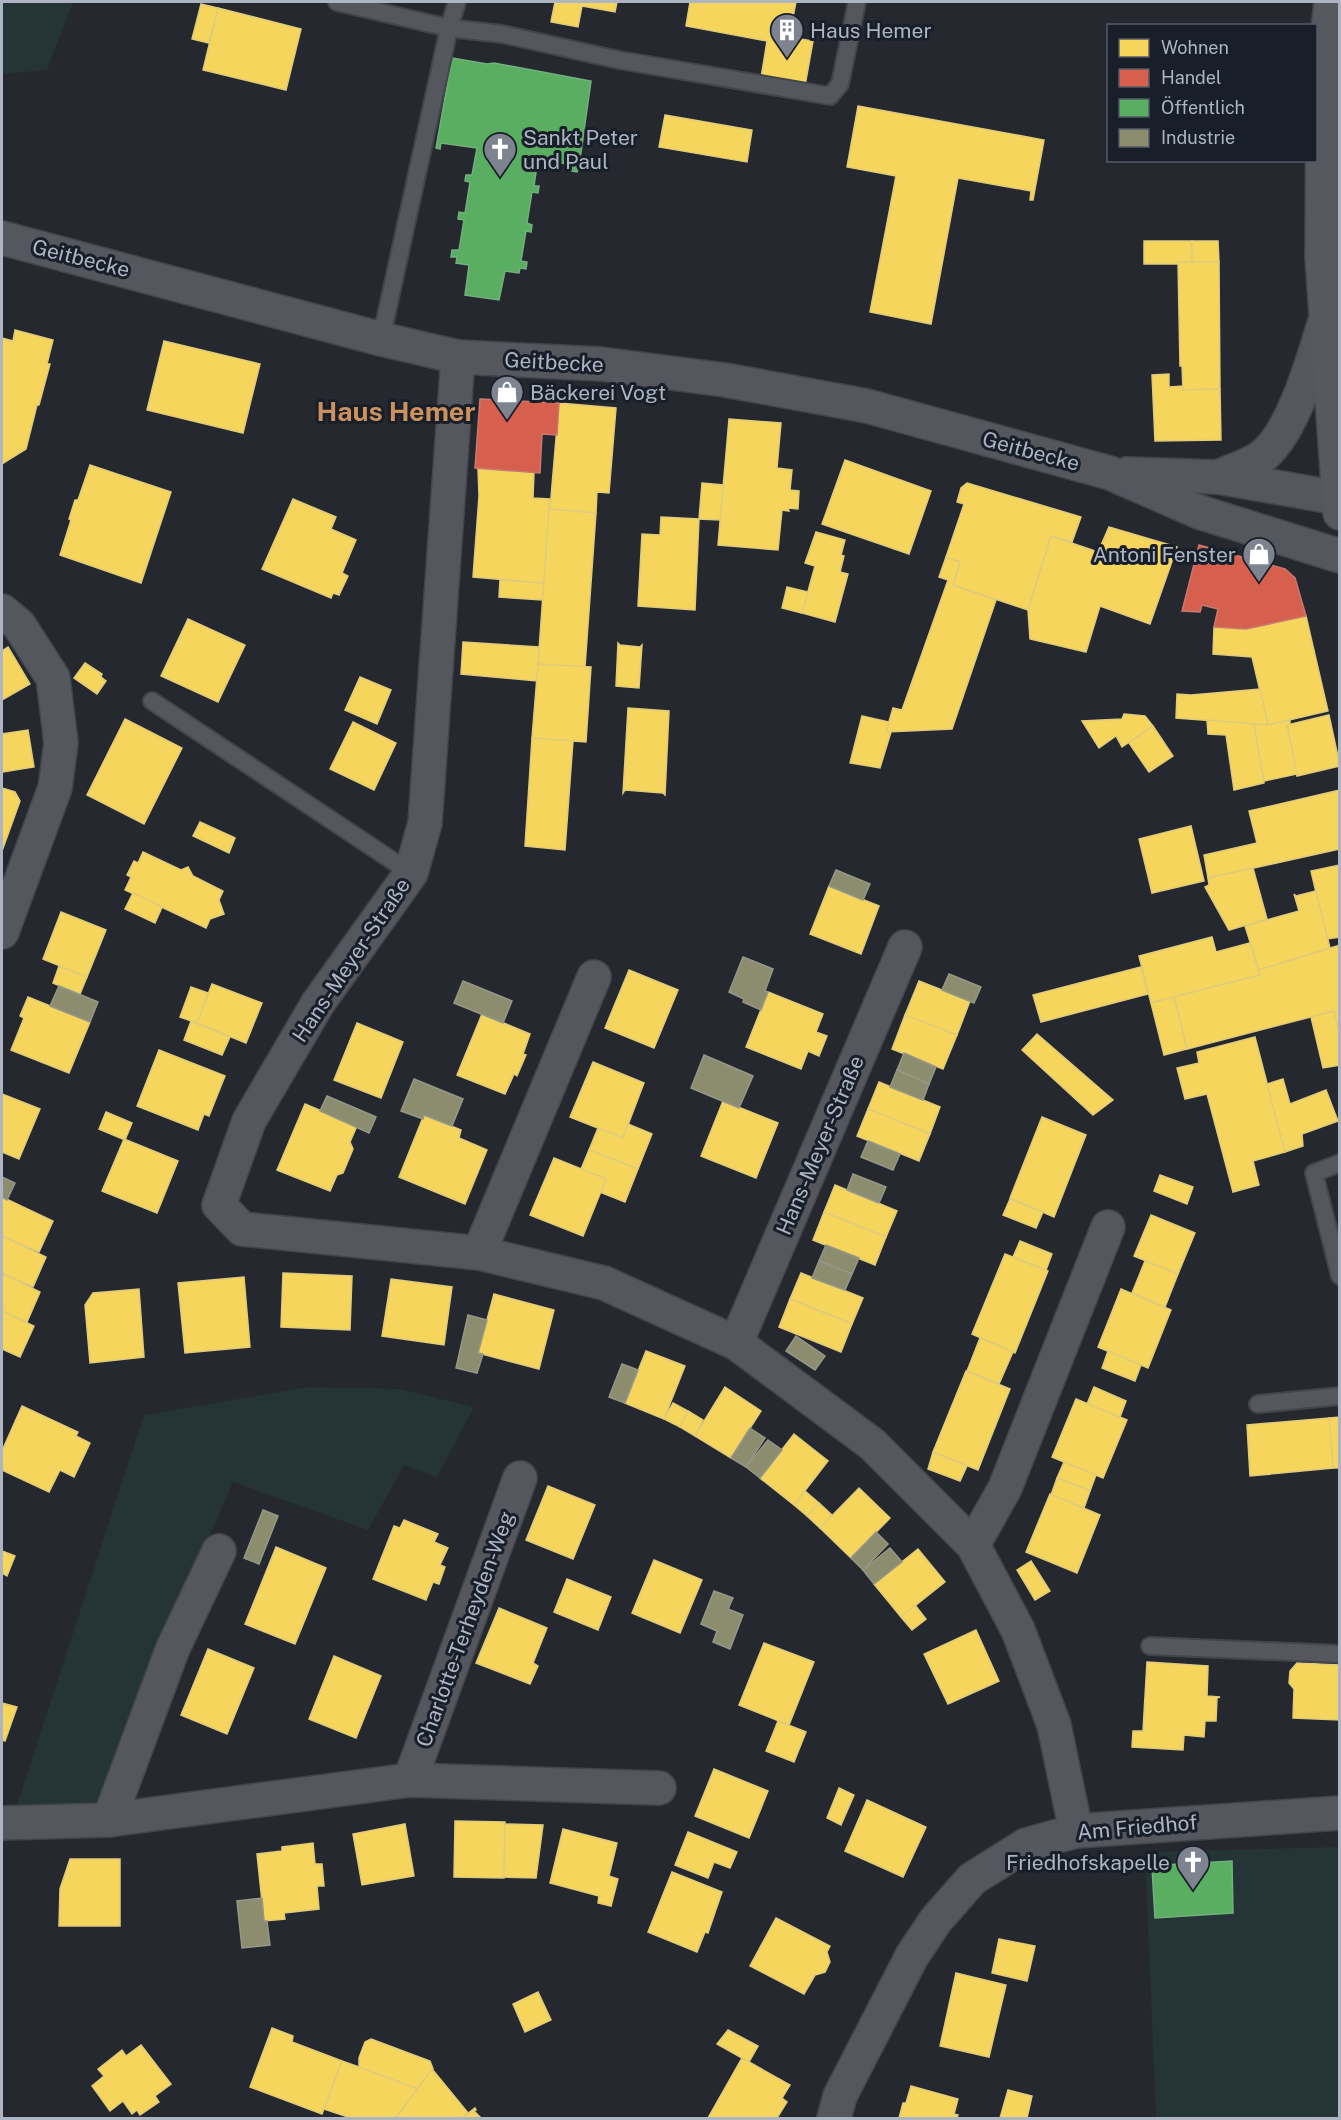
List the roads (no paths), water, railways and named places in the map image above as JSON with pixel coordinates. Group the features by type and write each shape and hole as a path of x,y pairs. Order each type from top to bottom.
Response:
{"main road":[{"path":"1331,2 1323,73 1322,258 1339,506"}],"street":[{"name":"Geitbecke","path":"2,238 381,339 458,357 601,364 725,380 867,406 1110,473 1199,512 1340,556"},
{"path":"1218,477 1260,458 1275,443 1288,423 1325,321"},
{"name":"Hans-Meyer-Straße","path":"458,357 425,823 411,873 318,1003 249,1121 219,1205 242,1229 479,1253 604,1283 736,1343 872,1444 973,1545 1018,1630 1054,1725 1076,1831"},
{"name":"Geitbecke","path":"1110,473 1218,477 1339,506"},
{"path":"2,611 19,625 53,678 62,744 55,788 2,932"},
{"name":"Hans-Meyer-Straße","path":"736,1343 905,947"},
{"path":"479,1253 594,977"},
{"path":"973,1545 1005,1488 1108,1227"},
{"name":"Charlotte-Terheyden-Weg","path":"410,1780 520,1478"},
{"path":"109,1820 173,1648 219,1551"},
{"name":"Charlotte-Terheyden-Weg","path":"2,1823 109,1820 410,1780 659,1788"},
{"name":"Am Friedhof","path":"834,2118 840,2096 912,1956 936,1920 972,1879 1026,1845 1076,1831 1340,1812"}],"lane":[{"path":"337,2 449,28 502,34 619,60 830,96 840,84 857,2"},
{"path":"381,339 449,28 457,2"},
{"path":"152,701 411,873"},
{"path":"1340,1163 1314,1173 1340,1276"},
{"path":"1258,1404 1340,1396"},
{"path":"1150,1646 1340,1654"}],"place":[{"name":"Haus Hemer","path":"787,59"},
{"name":"Sankt Peter und Paul","path":"500,178"},
{"name":"Bäckerei Vogt","path":"507,421"},
{"name":"Antoni Fenster","path":"1259,583"},
{"name":"Friedhofskapelle","path":"1193,1891"}],"district":[{"name":"Haus Hemer","path":"396,411"}]}
